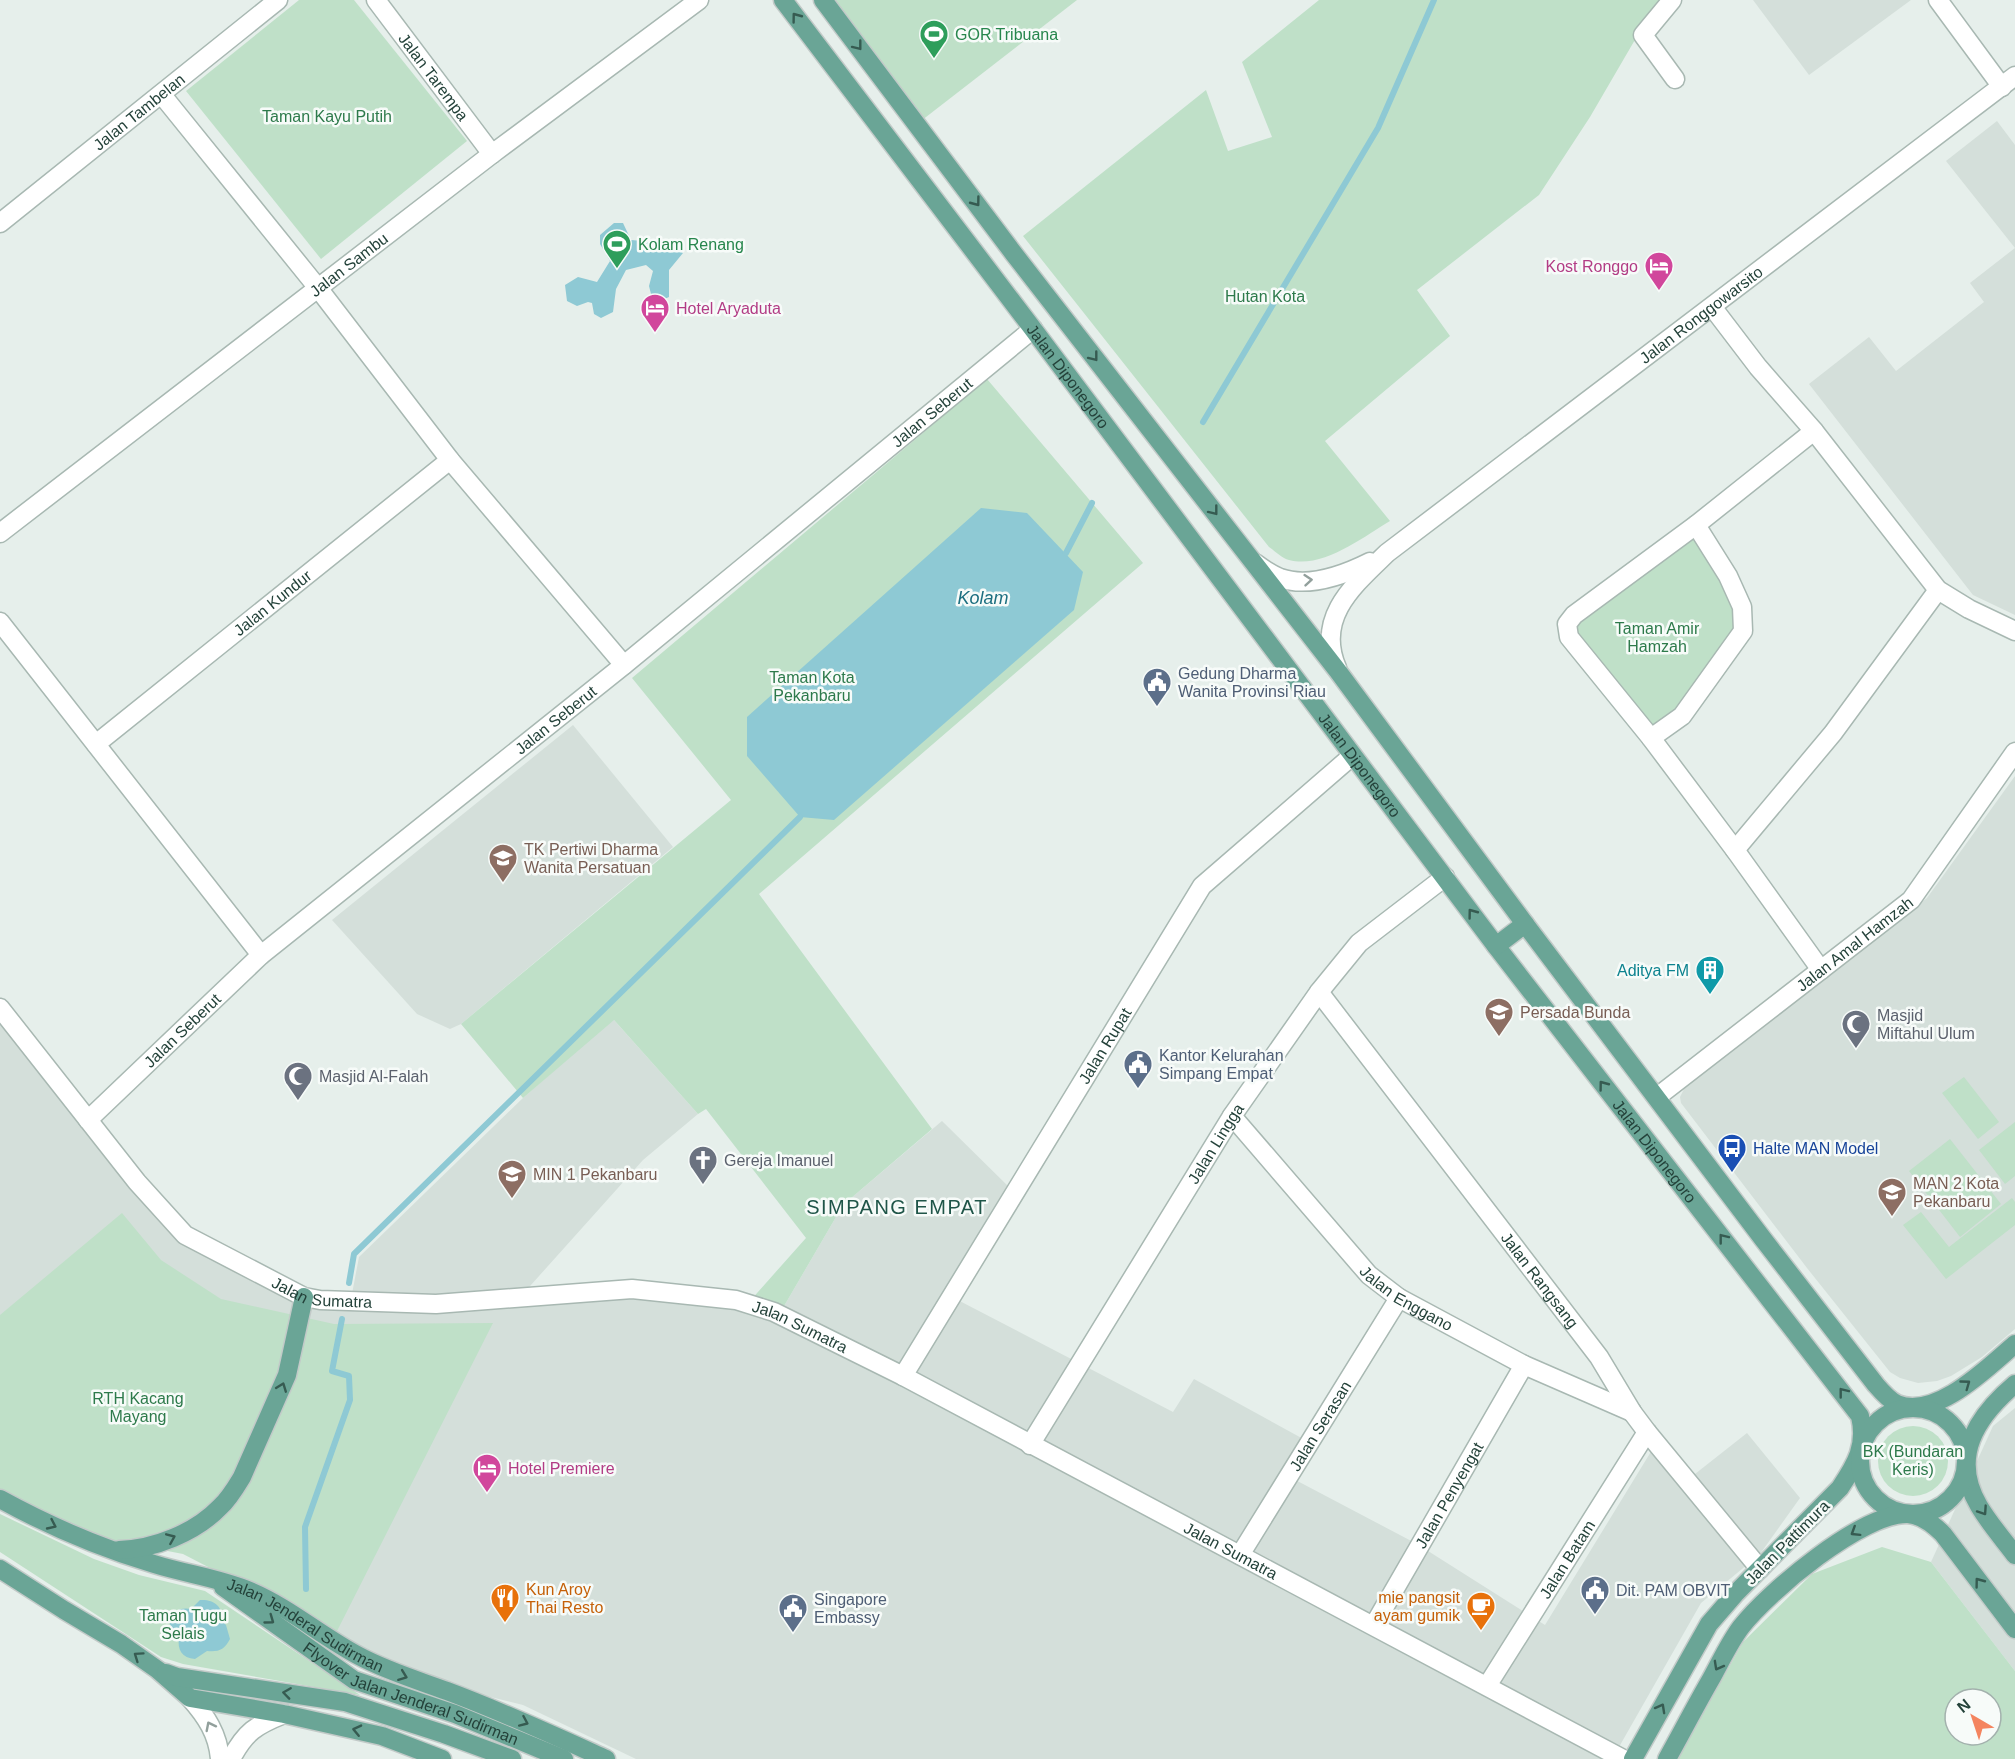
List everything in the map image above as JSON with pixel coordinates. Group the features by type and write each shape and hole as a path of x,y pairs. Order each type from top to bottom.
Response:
{"main road":[{"name":"Jalan Diponegoro","path":"783,0 1496,946 1852,1404 1862,1423 1862,1445"},
{"name":"Jalan Diponegoro","path":"823,0 1014,254 1337,670 1762,1239 1876,1385 1892,1401 1899,1405 1913,1407"},
{"path":"848,85 873,66"},
{"path":"1496,946 1525,924"},
{"path":"114,1550 154,1545 187,1531 220,1508 234,1491 284,1383 304,1297"},
{"path":"2015,1344 1955,1392 1928,1404 1897,1410 1881,1418 1869,1430 1862,1445 1860,1459 1861,1476 1869,1491 1880,1503 1895,1511 1910,1514 1934,1525 2015,1629"},
{"path":"2015,1384 1978,1426 1965,1461 1967,1476 1978,1504 2015,1555"},
{"path":"1910,1514 1926,1512 1940,1506 1951,1497 1960,1484 1965,1468 1965,1452 1961,1438 1952,1425 1940,1415 1913,1407"},
{"name":"Jalan Pattimura","path":"1633,1759 1709,1624 1735,1594 1840,1488 1852,1469 1862,1445"},
{"name":"Jalan Jenderal Sudirman","path":"0,1499 72,1535 157,1565 204,1575 248,1590 273,1601 358,1656 402,1676 447,1691 519,1720 606,1759"},
{"name":"Jalan Pattimura","path":"1667,1759 1732,1640 1753,1613 1801,1571 1859,1528 1894,1515 1910,1514"},
{"path":"0,1569 121,1644 158,1670 190,1698 284,1714 382,1736 442,1759"},
{"name":"Flyover Jalan Jenderal Sudirman","path":"204,1575 354,1680 454,1714 564,1759"},
{"name":"Flyover Jalan Jenderal Sudirman","path":"158,1670 177,1677 345,1702 512,1759"}],"street":[{"name":"Jalan Tambelan","path":"0,223 278,0"},
{"name":"Jalan Tarempa","path":"376,0 492,154"},
{"name":"Jalan Sambu","path":"0,533 492,154 699,0"},
{"path":"1672,0 1643,35 1676,79"},
{"path":"1938,0 2008,81"},
{"name":"Jalan Ronggowarsito","path":"1337,670 1330,653 1329,639 1338,610 1346,595 1358,581 1388,553 1713,308 2008,81"},
{"path":"162,95 318,288 450,460 624,665"},
{"path":"1713,308 1758,367 1814,431 1938,590 1969,609 2015,632"},
{"name":"Jalan Seberut","path":"88,1120 261,955 624,665 1033,329"},
{"path":"1814,431 1696,525 1574,615 1567,624 1569,637 1651,738 1821,970"},
{"name":"Jalan Kundur","path":"96,744 450,460"},
{"path":"1651,738 1682,716 1743,631 1742,607 1728,576 1696,525"},
{"name":"Jalan Ronggowarsito","path":"1254,562 1270,574 1303,582 1352,572 1388,553"},
{"path":"1735,850 1833,733 1938,590"},
{"path":"0,622 261,955"},
{"name":"Jalan Amal Hamzah","path":"1657,1098 1911,900 2015,752"},
{"name":"Jalan Rupat","path":"903,1376 1202,886 1352,756"},
{"name":"Jalan Lingga","path":"1030,1445 1232,1116 1319,992 1359,943 1445,877"},
{"name":"Jalan Rangsang","path":"1319,992 1599,1357 1632,1412 1647,1432 1760,1569"},
{"name":"Jalan Sumatra","path":"0,1008 137,1182 185,1235 304,1297 320,1300 436,1304 632,1289 736,1300 774,1312 903,1376 1623,1759"},
{"name":"Jalan Enggano","path":"1232,1116 1369,1275 1399,1298 1524,1365 1632,1412"},
{"name":"Jalan Serasan","path":"1240,1555 1399,1298"},
{"name":"Jalan Penyengat","path":"1374,1625 1524,1365"},
{"name":"Jalan Batam","path":"1487,1686 1647,1432"},
{"path":"190,1698 203,1712 212,1728 219,1746 220,1759"},
{"path":"231,1759 237,1748 254,1729 284,1714"}],"shaded area":[{"path":"1753,0 1911,0 1809,75"},
{"path":"1997,121 2015,145 2015,248 1946,161"},
{"path":"2015,248 2015,615 1973,595 1809,384 1869,337 1896,371 1984,302 1970,283"},
{"name":"TK Pertiwi Dharma Wanita Persatuan","path":"573,725 673,847 461,1024 450,1029 417,1014 332,920"},
{"name":"MAN 2 Kota Pekanbaru","path":"2015,776 2015,1329 1982,1357 1951,1376 1937,1381 1918,1383 1900,1378 1890,1372 1681,1103 1680,1097 1685,1087 1927,898"},
{"path":"0,1011 184,1237 303,1298 632,1291 773,1313 1612,1759 636,1759 523,1705 458,1689 402,1669 339,1636 210,1562 0,1483"},
{"name":"MIN 1 Pekanbaru","path":"613,1019 698,1114 643,1160 522,1295 351,1299 359,1257 523,1098"},
{"path":"942,1121 1014,1192 903,1374 780,1313 843,1205"},
{"path":"952,1297 1173,1412 1194,1379 1307,1441 1286,1475 1417,1544 1545,1625 1652,1450 1681,1485 1747,1433 1800,1498 1760,1554 1701,1603 1615,1754 905,1375"},
{"path":"2015,1408 2015,1671 1931,1562 1993,1426"}],"green space":[{"name":"Taman Kayu Putih","path":"299,0 354,0 467,141 321,259 186,91"},
{"name":"GOR Tribuana","path":"823,0 1077,0 917,124"},
{"name":"Hutan Kota","path":"1319,0 1665,0 1643,26 1590,117 1539,195 1417,290 1450,336 1325,441 1390,521 1342,550 1329,556 1302,562 1286,559 1269,547 1023,236 1206,90 1228,151 1272,137 1242,62"},
{"name":"Taman Kota Pekanbaru","path":"987,379 1143,563 759,894 932,1129 843,1205 780,1313 749,1302 806,1238 706,1109 698,1114 614,1020 523,1098 461,1024 731,800 632,678"},
{"name":"Taman Amir Hamzah","path":"1696,525 1743,631 1707,683 1651,738 1569,637 1574,615"},
{"path":"1964,1077 1999,1122 1978,1139 1942,1093"},
{"path":"2015,1122 2015,1176 2005,1184 1979,1150"},
{"path":"1950,1139 2001,1204 1960,1237 1909,1171"},
{"path":"2012,1198 2015,1202 2015,1225 1946,1279 1903,1225 1921,1212 1949,1247"},
{"name":"RTH Kacang Mayang","path":"122,1213 161,1260 221,1299 334,1324 493,1323 336,1633 183,1554 64,1531 0,1495 0,1315"},
{"name":"BK (Bundaran Keris)","path":"1913,1426 1926,1429 1938,1436 1945,1448 1948,1461 1945,1474 1938,1486 1926,1493 1913,1496 1900,1493 1888,1486 1881,1474 1878,1461 1881,1448 1888,1436 1900,1429"},
{"name":"Taman Tugu Selais","path":"0,1514 94,1559 139,1575 205,1591 360,1695 183,1664 161,1657 0,1552"},
{"path":"1882,1547 1931,1562 2015,1671 2015,1759 1678,1759 1743,1642 1812,1574"}],"water":[{"path":"614,223 623,223 631,240 669,243 683,253 669,270 669,297 660,301 652,298 649,286 653,271 646,265 626,270 616,289 613,312 601,318 594,314 592,303 577,306 567,301 565,285 578,277 597,282 610,261 600,244 600,235"},
{"name":"Kolam","path":"981,508 1027,513 1083,572 1074,610 834,820 800,817 747,756 747,717"},
{"path":"200,1600 213,1602 219,1607 221,1620 226,1625 230,1639 221,1650 207,1651 195,1659 181,1652 179,1637 170,1622 171,1617 178,1610 191,1609"}],"waterway":[{"path":"1203,422 1378,128 1434,0"},
{"path":"1066,553 1092,503"},
{"path":"349,1283 354,1254 800,817"},
{"path":"306,1589 305,1527 350,1400 349,1376 332,1371 342,1319"}],"place":[{"name":"GOR Tribuana","path":"934,60"},
{"name":"Kolam Renang","path":"617,270"},
{"name":"Kost Ronggo","path":"1659,292"},
{"name":"Hotel Aryaduta","path":"655,334"},
{"name":"Gedung Dharma Wanita Provinsi Riau","path":"1157,708"},
{"name":"TK Pertiwi Dharma Wanita Persatuan","path":"503,884"},
{"name":"Aditya FM","path":"1710,996"},
{"name":"Persada Bunda","path":"1499,1038"},
{"name":"Masjid Miftahul Ulum","path":"1856,1050"},
{"name":"Kantor Kelurahan Simpang Empat","path":"1138,1090"},
{"name":"Masjid Al-Falah","path":"298,1102"},
{"name":"Halte MAN Model","path":"1732,1174"},
{"name":"Gereja Imanuel","path":"703,1186"},
{"name":"MIN 1 Pekanbaru","path":"512,1200"},
{"name":"MAN 2 Kota Pekanbaru","path":"1892,1218"},
{"name":"Hotel Premiere","path":"487,1494"},
{"name":"Dit. PAM OBVIT","path":"1595,1616"},
{"name":"Kun Aroy Thai Resto","path":"505,1624"},
{"name":"mie pangsit ayam gumik","path":"1481,1632"},
{"name":"Singapore Embassy","path":"793,1634"}],"district":[{"name":"SIMPANG EMPAT","path":"897,1207"}]}
